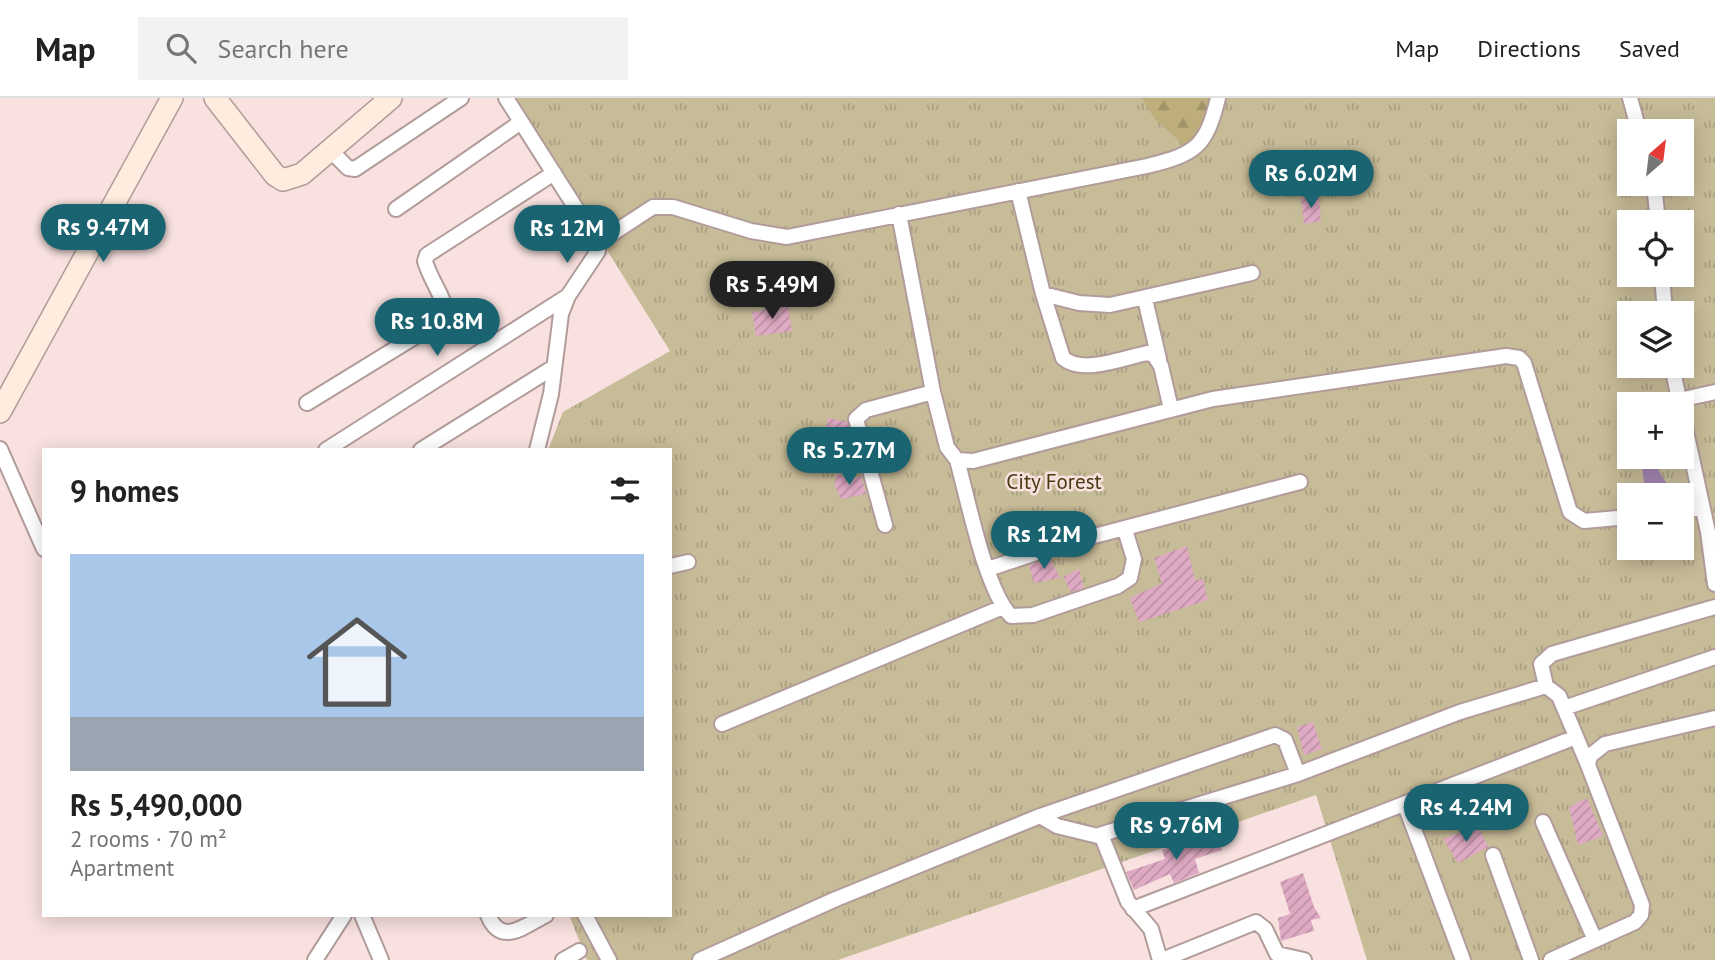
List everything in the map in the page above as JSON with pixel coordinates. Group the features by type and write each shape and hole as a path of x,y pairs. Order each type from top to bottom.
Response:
{"street":[{"path":"0,412 172,98"},
{"path":"215,98 275,175 283,180 302,174 391,98"},
{"path":"330,150 348,168 355,169 461,98"},
{"path":"506,98 598,243"},
{"path":"537,448 554,367 558,329 568,296 594,258 598,243 653,207 673,207 751,232 787,237 1147,166 1182,154 1205,138 1218,98"},
{"path":"1630,98 1636,119"},
{"path":"396,209 521,122"},
{"path":"307,403 447,317 446,308 428,271 425,261 428,256 554,173"},
{"path":"1018,191 1057,346 1070,364 1082,366 1147,353 1159,359"},
{"path":"899,214 933,393 947,447 957,460 988,569 1003,607 1011,616 1033,615 1118,586 1130,578 1133,571 1134,559 1125,530"},
{"path":"1043,293 1095,304 1145,299 1252,272"},
{"path":"329,448 568,296"},
{"path":"1145,299 1171,409"},
{"path":"957,460 973,461 1171,409 1252,392 1506,356 1519,358 1527,371 1570,512 1584,521 1617,518"},
{"path":"424,448 554,367"},
{"path":"1694,400 1715,392"},
{"path":"885,525 856,419 866,410 933,393"},
{"path":"0,449 42,544"},
{"path":"1693,469 1715,584"},
{"path":"988,569 1060,545 1300,482"},
{"path":"1694,510 1702,509"},
{"path":"672,566 688,562"},
{"path":"722,724 1003,607"},
{"path":"1551,960 1635,922 1641,915 1642,905 1588,765 1559,696 1546,686 1541,664 1552,654 1715,607"},
{"path":"1564,708 1715,657"},
{"path":"1040,816 1062,828 1099,835 1298,774 1460,712 1546,686"},
{"path":"1588,765 1590,756 1605,744 1715,718"},
{"path":"701,960 835,899 1040,816 1275,734 1285,740 1298,774"},
{"path":"1133,909 1576,737"},
{"path":"1405,805 1463,960"},
{"path":"1543,822 1595,940"},
{"path":"1099,835 1104,840 1113,872 1133,909 1151,929 1161,960 1256,922 1265,929 1277,954 1304,960"},
{"path":"1493,855 1531,960"},
{"path":"315,960 344,917"},
{"path":"363,917 382,960"},
{"path":"489,917 498,932 506,933 542,917"},
{"path":"586,917 609,960"},
{"path":"563,960 579,951"}],"green space":[{"name":"City Forest","path":"512,98 1715,98 1715,960 1367,960 1316,795 838,960 587,960 570,917 672,917 672,448 549,448 563,412 670,351"},
{"path":"1142,98 1213,98 1198,158 1154,118"}],"shaded area":[{"path":"1642,469 1659,469 1666,483 1644,483"}],"building":[{"path":"1319,196 1321,221 1304,224 1301,198"},
{"path":"788,306 792,331 756,336 752,312"},
{"path":"828,418 847,422 851,436 832,443 825,433"},
{"path":"837,473 849,481 861,475 866,494 841,499 834,484"},
{"path":"1187,546 1195,580 1203,579 1208,600 1139,622 1130,598 1162,583 1154,558"},
{"path":"1050,559 1060,578 1034,583 1029,565"},
{"path":"1079,569 1084,588 1071,592 1063,577"},
{"path":"1313,722 1322,749 1304,755 1297,727"},
{"path":"1587,798 1603,836 1578,845 1569,807"},
{"path":"1478,825 1488,847 1458,863 1443,839"},
{"path":"1214,832 1222,850 1195,859 1199,873 1174,883 1170,874 1134,890 1126,872 1165,859 1162,850"},
{"path":"1303,873 1314,907 1321,918 1311,920 1314,931 1281,941 1278,918 1290,914 1280,882"}]}
